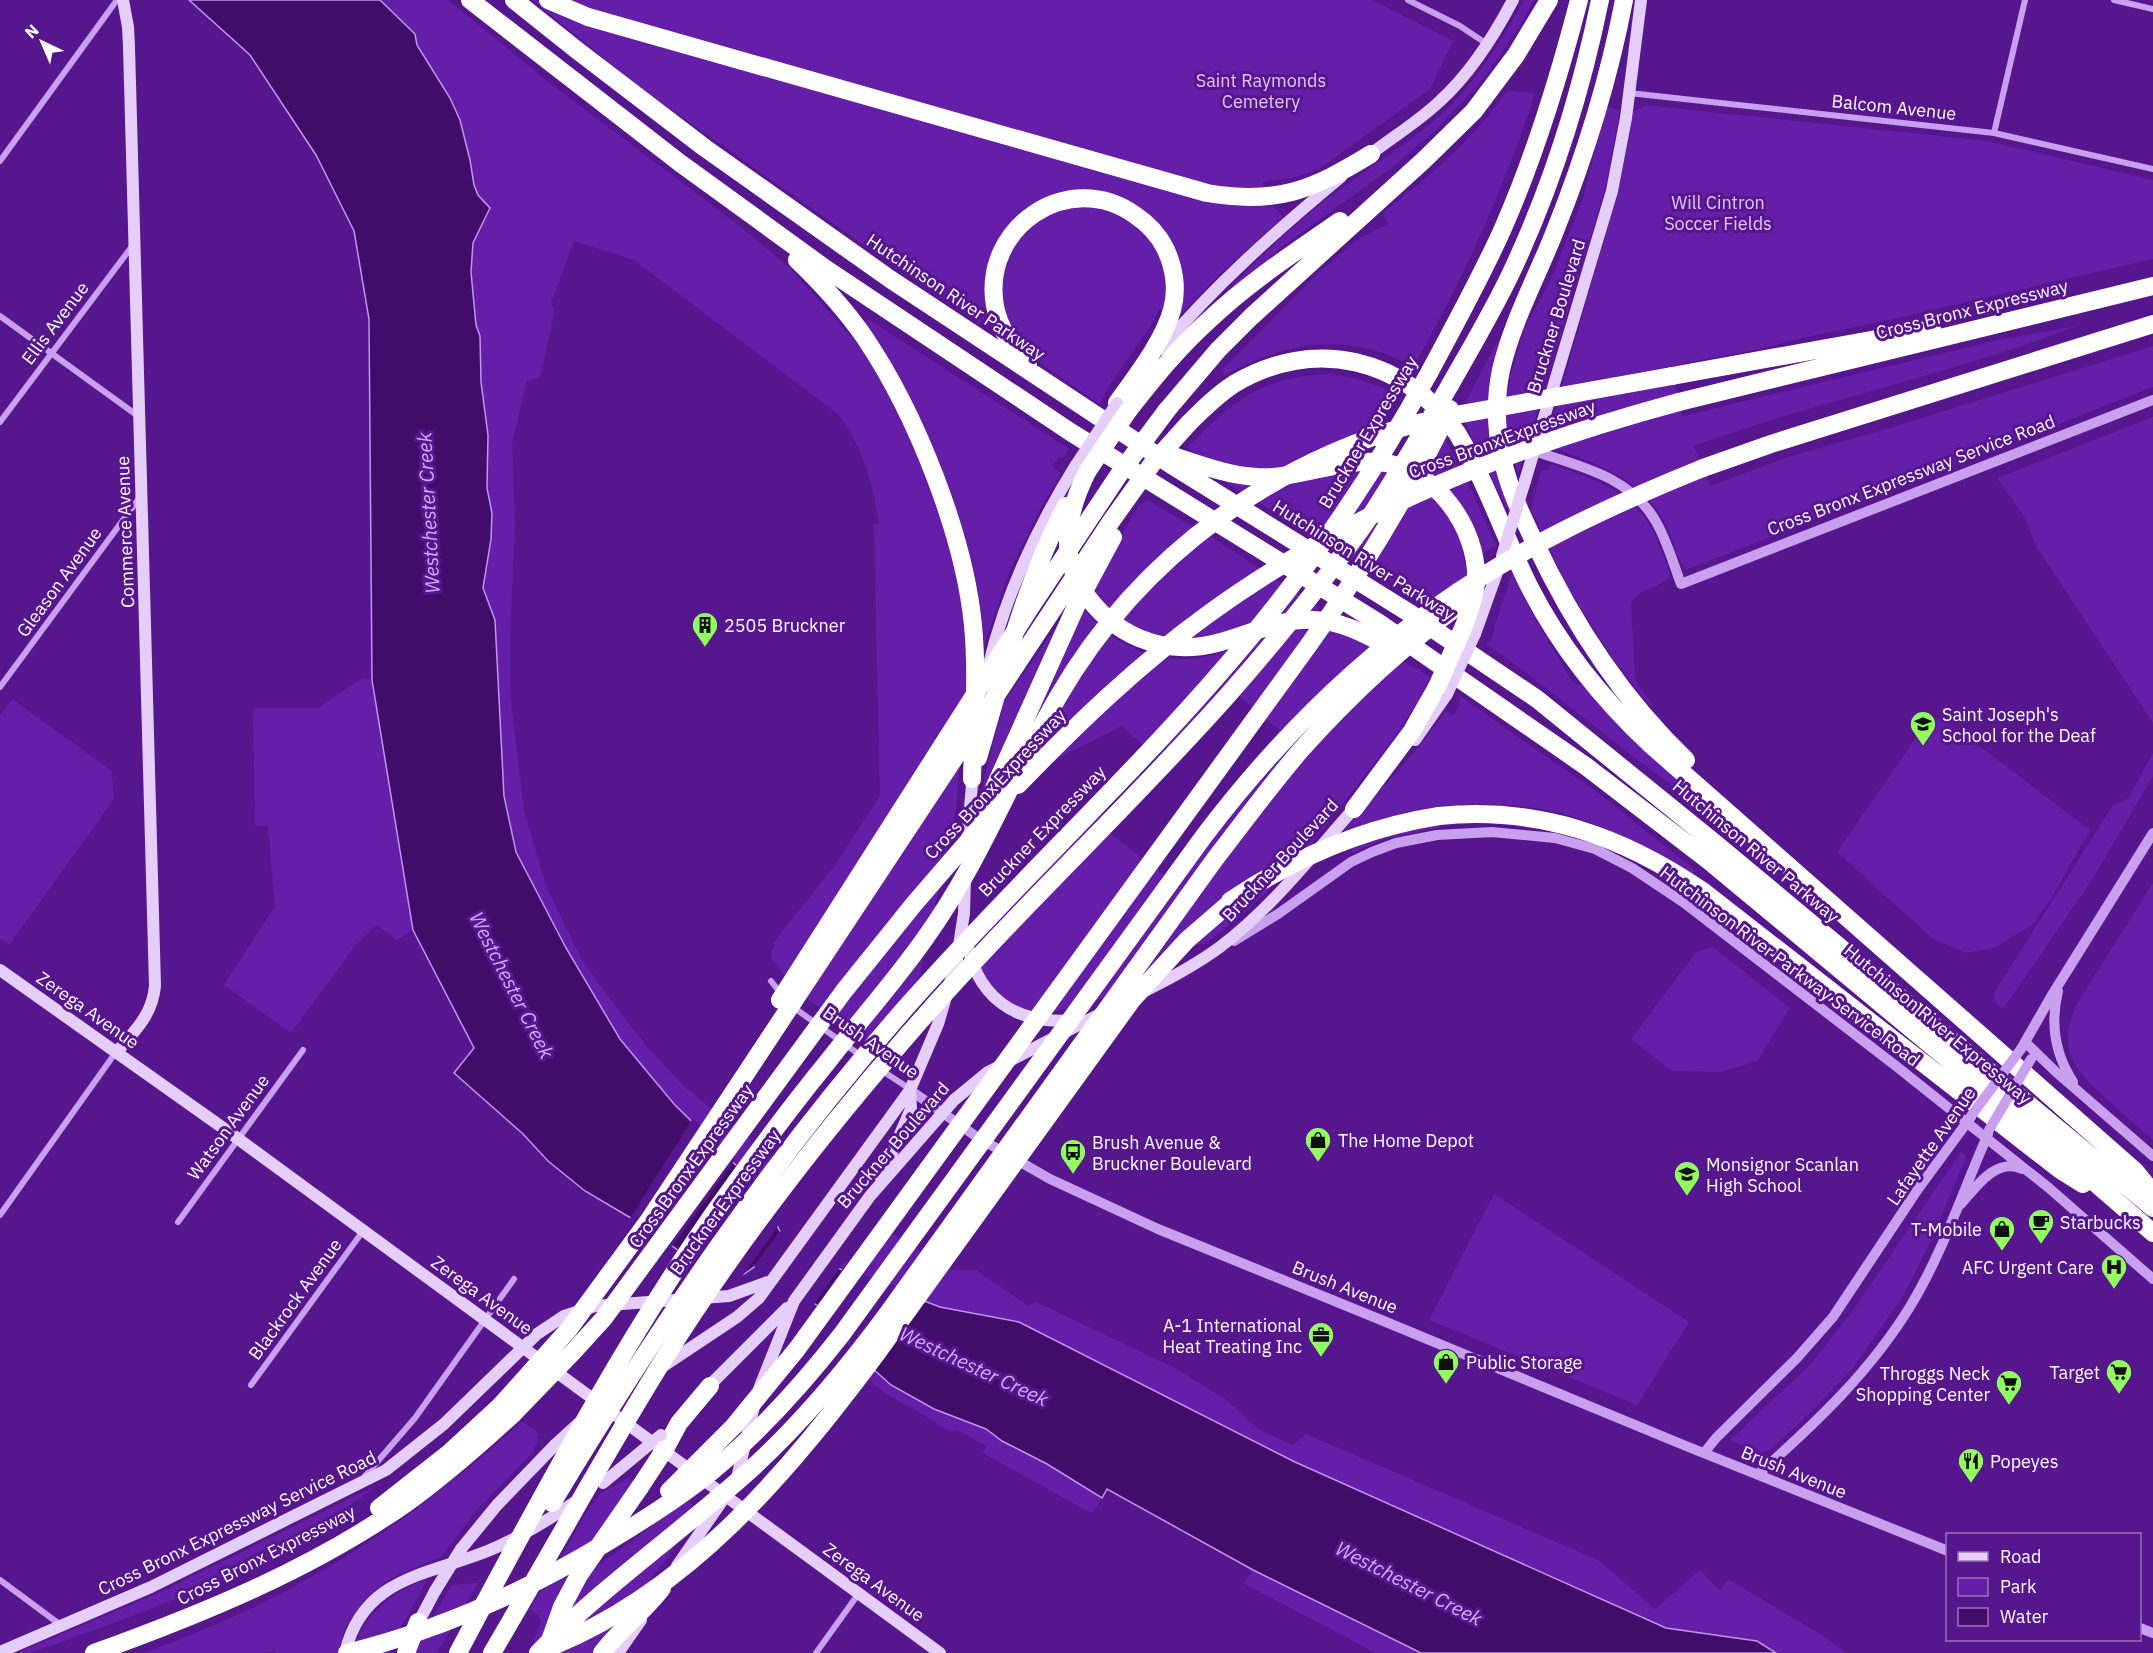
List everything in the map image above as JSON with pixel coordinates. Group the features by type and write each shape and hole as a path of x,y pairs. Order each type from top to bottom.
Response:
{"highway":[{"path":"470,0 598,101 826,269 1014,395 1352,605 1491,700"},
{"name":"Hutchinson River Parkway","path":"514,0 614,79 779,201 890,279 1144,447 1500,672 1546,706 2153,1208"},
{"path":"548,0 588,16 1207,193 1256,198 1289,194 1326,180 1371,154"},
{"path":"597,1291 853,883 1120,473 1167,410 1218,350 1251,317 1458,128 1516,55 1549,0"},
{"name":"Bruckner Expressway","path":"459,1653 642,1356 776,1167 848,1076 935,975 1163,736 1240,650 1298,578 1345,512 1429,373 1486,265 1514,202 1546,113 1579,0"},
{"path":"592,1552 650,1508 703,1459 749,1408 797,1349 1328,617 1397,509 1431,448 1455,388 1512,271 1569,120 1588,54 1600,0"},
{"path":"1624,0 1604,87 1577,174 1514,328 1504,361 1498,406 1499,438 1503,463 1522,515 1549,571 1597,654 1621,687 1675,750 1795,858 1836,909"},
{"path":"1123,407 1218,311 1282,261 1424,160"},
{"path":"972,779 1015,635 1060,517 1081,468 1123,407 1173,307 1175,288 1169,257 1159,237 1148,225 1129,211 1107,202 1072,199 1040,210 1014,231 1004,245 998,260 993,291 1001,326 1023,358 1051,386"},
{"path":"745,211 821,284 864,337 900,401 933,473 955,536 973,622 975,664 972,779"},
{"name":"Cross Bronx Expressway","path":"94,1653 180,1621 243,1594 301,1560 377,1509 507,1410 574,1351 619,1298 835,1003 914,904 1018,785 1132,675 1199,621 1256,581 1321,541 1384,508 1489,463 1588,429 1679,402 2153,286"},
{"path":"488,1603 591,1409 640,1327 703,1230 785,1116 928,935 963,881 1052,708 1089,648 1143,584 1213,522 1242,501 1337,451 1388,432 1451,416 2116,296"},
{"path":"346,1653 423,1632 530,1586 592,1552 654,1513 711,1472 747,1440 804,1380 856,1315 1204,836 1248,781 1295,728 1364,664 1437,606 1536,546 1618,505 1703,468 1771,444 2153,324"},
{"path":"507,1410 663,1200 1112,520 1152,464 1215,398 1261,371 1294,362 1329,359 1361,363 1391,374 1417,389 1438,408 1463,443 1539,605 1585,675 1613,708 1650,744 1836,909 2135,1171 2153,1193"},
{"path":"492,1653 668,1353 720,1276 789,1182 853,1100 944,994 1193,734 1270,646 1329,573 1373,512 1455,388"},
{"path":"888,987 924,931 950,881 996,788 1071,617 1094,573 1154,470 1189,423"},
{"path":"1144,447 1227,473 1246,476 1276,477 1346,464 1379,462 1404,469 1434,487 1451,506 1463,526 1472,549 1476,584 1470,630 1442,691 1354,809"},
{"path":"1081,468 1068,523 1070,563 1077,580 1096,608 1112,624 1131,636 1158,645 1192,647 1216,643 1276,624 1305,620 1330,622 1377,640 1491,700"},
{"path":"537,1653 580,1613 749,1471 815,1404 888,1313 1250,813 1333,716 1401,653 1466,600 1538,551 1618,505"},
{"name":"Hutchinson River Expressway","path":"1491,700 1587,767 1708,860 2153,1233"},
{"path":"1079,1048 1172,945 1196,925 1282,868 1327,847 1380,828 1439,816 1494,814 1537,818 1560,823 1625,846 1666,867 1713,899 2059,1169 2134,1216"},
{"path":"537,1653 603,1622 663,1584 706,1549 768,1486 873,1360 1132,1000 1182,944 1239,895"},
{"path":"545,1653 573,1585 640,1487 679,1423 710,1386"},
{"path":"602,1653 620,1631 646,1608 662,1588"},
{"path":"405,1653 418,1622"}],"main road":[{"name":"Commerce Avenue","path":"117,1052 145,1019 153,1002 155,986 135,242 128,27 123,0"},
{"path":"1123,407 1178,328 1225,279 1279,230 1441,100 1487,44 1514,0"},
{"name":"Bruckner Boulevard","path":"1470,630 1502,556 1610,198 1620,149 1641,0"},
{"name":"Bruckner Boulevard","path":"418,1622 461,1549 497,1505 555,1445 589,1415 737,1317 759,1298 910,1090 938,1024 957,959 964,913 965,861 972,779"},
{"name":"Bruckner Boulevard","path":"618,1653 737,1478 754,1403 794,1300 879,1185 964,1090 988,1072 1199,962 1230,939 1263,909 1354,809"},
{"path":"964,913 966,940 975,971 988,991 1006,1007 1024,1017 1051,1021 1075,1020 1110,1009"},
{"name":"Zerega Avenue","path":"0,970 238,1139 940,1653"},
{"path":"879,1185 911,1109 910,1090"},
{"path":"523,1347 555,1321 584,1308 729,1296 751,1290 772,1280"},
{"path":"346,1653 351,1632 359,1619 370,1605 392,1587 408,1578 504,1544 557,1514 603,1483 660,1435 794,1300"},
{"name":"Cross Bronx Expressway Service Road","path":"0,1652 161,1583 386,1470 465,1405 523,1347"}],"street":[{"path":"0,162 117,0"},
{"path":"1408,0 1460,26 1487,44"},
{"path":"1994,133 2025,0"},
{"path":"2114,0 2153,9"},
{"name":"Balcom Avenue","path":"1628,93 1994,133 2153,169"},
{"name":"Ellis Avenue","path":"0,422 135,242"},
{"path":"0,316 139,416"},
{"name":"Cross Bronx Expressway Service Road","path":"1534,450 1604,475 1633,494 1658,525 1681,584 2153,400"},
{"name":"Gleason Avenue","path":"0,687 142,494"},
{"name":"Hutchinson River Parkway Service Road","path":"1199,962 1269,919 1351,862 1396,843 1437,835 1471,832 1525,834 1565,840 1605,854 1666,890 1988,1134 2153,1280"},
{"name":"Lafayette Avenue","path":"1704,1453 1716,1438 1810,1344 1833,1317 1918,1189 2024,1046 2060,982 2153,833"},
{"name":"Brush Avenue","path":"771,981 792,1006 866,1060"},
{"path":"2060,982 2055,1012 2056,1044 2064,1068 2082,1094"},
{"path":"2024,1046 2153,1156"},
{"name":"Watson Avenue","path":"178,1222 303,1050"},
{"path":"0,1215 117,1052"},
{"name":"Lafayette Avenue","path":"1758,1474 1817,1421 1856,1380 1883,1345 1920,1289 1988,1134 2033,1055"},
{"name":"Brush Avenue","path":"874,1065 977,1137 1084,1196 1167,1233 1946,1551"},
{"path":"1955,1212 1996,1169 2014,1166 2029,1172"},
{"name":"Blackrock Avenue","path":"251,1385 363,1231"},
{"path":"349,1490 374,1467 414,1418 514,1279"},
{"path":"0,1580 62,1626"},
{"path":"816,1653 859,1593"}],"green space":[{"path":"380,0 448,0 551,84 741,227 790,268 862,349 894,405 930,483 957,573 969,653 956,809 920,975 875,1050 796,990 772,960 771,952 775,945 773,943 833,868 880,796 874,524 879,524 866,466 838,414 634,260 574,241 551,303 554,315 540,377 527,381 512,444 515,526 510,692 524,811 547,888 581,958 648,1048 685,1087 771,1157 754,1183 674,1104 620,1039 566,948 516,852 504,796 501,737 487,602 483,588 492,513 487,488 488,435 481,382 480,336 476,325 471,272 473,243 490,207 478,195 474,185 460,120 450,98 417,45 415,34"},
{"path":"532,0 537,0 568,15 1248,205 1274,207 1283,217 1220,274 1179,316 1154,221 1050,198 986,277 987,312 982,323 978,323 638,86"},
{"name":"Saint Raymonds Cemetery","path":"560,0 1372,0 1453,41 1430,89 1319,169 1294,178 1263,182 1263,189 1213,187"},
{"path":"1524,0 1534,0 1517,30 1482,81 1435,131 1390,169 1283,246 1212,307 1297,223 1343,187 1405,144 1448,108 1490,57"},
{"path":"1508,90 1535,94 1510,164 1481,234 1449,301 1413,367 1366,348 1319,345 1271,354 1225,375 1222,370 1319,272 1360,238 1388,224 1383,212 1450,156 1481,124"},
{"name":"Will Cintron Soccer Fields","path":"1645,105 1987,141 2153,180 2153,259 1764,348 1670,366 1683,416 1998,340 2077,326 1983,359 1790,415 1694,446 1710,486 1791,456 1890,428 2153,346 2153,387 1686,570 1665,523 1643,494 1630,483 1601,466 1551,447 1548,435 1621,179 1633,112"},
{"path":"1606,107 1620,110 1606,185 1518,475 1506,427 1506,401 1511,373 1524,329 1552,277 1583,198"},
{"path":"1088,206 1119,214 1150,237 1167,271 1167,308 1159,310 1099,404 1032,357 1013,337 999,294 1009,251 1030,225 1056,211"},
{"path":"868,319 1069,449 1064,457 1059,457 1053,465 1054,469 1061,473 1010,570 984,646 980,604 971,562 958,520 922,438 862,323"},
{"path":"1499,338 1490,377 1490,438 1495,468 1510,506 1506,508 1460,413"},
{"path":"1332,374 1355,378 1398,393 1366,447 1350,456 1255,472 1199,457 1187,448 1235,404 1268,385 1287,379"},
{"path":"2153,417 2153,723 2036,546 2024,516 1997,478"},
{"path":"1445,438 1496,545 1481,555 1428,468"},
{"path":"1551,464 1606,486 1630,502 1649,524 1670,572 1669,578 1642,591 1631,605 1635,678 1653,705 1651,707 1614,661 1578,604 1559,571 1531,509 1540,474 1549,470"},
{"path":"1355,470 1392,472 1435,499 1451,520 1462,545 1467,578 1457,622 1217,477"},
{"path":"1147,500 1219,542 1319,607 1316,611 1271,616 1218,634 1199,637 1156,634 1129,624 1106,606 1094,590 1096,581 1139,505"},
{"path":"1512,573 1533,615 1573,683 1579,685 1582,683 1628,734 1711,811 1653,772 1486,644 1491,640 1495,630 1494,627"},
{"path":"1081,604 1107,632 1122,642 1157,656 1194,659 1213,655 1281,631 1305,628 1322,629 1371,645 1431,677 1417,704 1387,747 1295,865 1250,908 1205,944 1196,944 1134,989 1066,1009 1048,1013 1035,1012 1016,1006 997,992 983,974 975,945 1090,818 1170,879 1279,730 1227,685 1158,759 1122,726 991,792 972,844 987,767 1004,702 1071,605"},
{"path":"362,678 372,680 413,930 397,940 377,925 355,946 291,1033 224,985 275,906 268,826 255,825 253,708 318,708"},
{"path":"1461,697 1597,792 1695,870 1693,874 1600,826 1551,811 1503,804 1439,806 1441,827 1384,839 1352,853 1345,829 1419,747 1446,710 1452,715 1456,713"},
{"path":"12,699 112,771 114,799 9,945 0,938 0,715"},
{"path":"1942,718 2090,830 2051,899 2031,926 1994,948 1966,953 1933,939 1837,852 1926,723"},
{"path":"2153,753 2153,776 2092,880 2003,1009 1995,1001 1994,993 2113,805 2128,799"},
{"path":"2153,883 2153,1140 2095,1088 2077,1068 2068,1045 2068,1032 2078,1002"},
{"path":"1713,947 1790,1008 1757,1061 1720,1072 1672,1071 1631,1039 1696,952"},
{"path":"1961,1152 1966,1157 1933,1236 1904,1295 1852,1369 1770,1450 1759,1453 1730,1440 1809,1366 1849,1316"},
{"path":"1494,1194 1689,1322 1637,1405 1429,1320"},
{"path":"893,1234 952,1270 976,1270 1028,1306 1036,1302 1175,1368 1225,1399 1261,1431 1293,1445 1306,1434 1598,1560 1655,1609 1700,1570 1720,1591 1728,1579 1825,1637 1846,1653 1776,1653 1757,1641 1666,1628 1295,1462 1019,1322 940,1307 836,1268"},
{"path":"842,1332 850,1335 871,1367 891,1385 934,1409 986,1429 1002,1441 1047,1464 1102,1498 1093,1512 1089,1512 983,1453 986,1446 957,1430 952,1432 944,1428 881,1390 863,1371"},
{"path":"522,1421 539,1434 534,1451 474,1513 441,1557 389,1579 364,1600 346,1626 338,1653 275,1653 275,1651 266,1653 144,1653 249,1609 345,1557 435,1495"},
{"path":"629,1478 634,1482 540,1643 533,1643 541,1622 538,1615 530,1609 593,1502 601,1493"},
{"path":"377,1485 338,1514 297,1540 211,1584 30,1653 16,1653 154,1595"},
{"path":"687,1500 698,1509 665,1561 591,1653 551,1653 561,1625 589,1572"},
{"path":"1253,1570 1421,1653 1376,1653 1243,1583"},
{"path":"428,1579 389,1653 353,1653 363,1627 380,1606 402,1590"},
{"path":"478,1583 437,1653 414,1653 452,1585"}],"water":[{"name":"Westchester Creek","path":"189,0 380,0 415,34 417,45 450,98 460,120 474,185 478,195 490,208 473,243 471,272 476,325 480,336 481,382 488,435 487,488 492,513 491,539 483,588 495,620 504,796 516,852 566,948 620,1039 674,1104 754,1183 781,1233 824,1263 940,1307 1019,1322 1295,1462 1666,1628 1757,1641 1776,1653 1421,1653 1253,1570 1107,1489 1102,1498 1047,1464 1002,1441 986,1429 934,1409 891,1385 871,1367 838,1321 760,1263 727,1286 646,1227 585,1191 548,1161 523,1134 454,1073 474,1048 413,930 372,680 369,319 354,231 316,155 250,55"}],"pier":[{"path":"693,1118 735,1160 671,1248 629,1220"},
{"path":"738,1163 756,1182 779,1224 739,1281 728,1289 676,1252"},
{"path":"782,1229 826,1260 841,1266 813,1306 760,1267 754,1266"},
{"path":"844,1267 925,1298 861,1359 836,1323 815,1308"}],"place":[{"name":"2505 Bruckner","path":"705,648"},
{"name":"Saint Joseph's School for the Deaf","path":"1923,747"},
{"name":"The Home Depot","path":"1318,1163"},
{"name":"Brush Avenue & Bruckner Boulevard","path":"1073,1175"},
{"name":"Monsignor Scanlan High School","path":"1687,1197"},
{"name":"Starbucks","path":"2041,1245"},
{"name":"T-Mobile","path":"2002,1252"},
{"name":"AFC Urgent Care","path":"2114,1290"},
{"name":"A-1 International Heat Treating Inc","path":"1321,1358"},
{"name":"Public Storage","path":"1446,1385"},
{"name":"Target","path":"2119,1395"},
{"name":"Throggs Neck Shopping Center","path":"2009,1406"},
{"name":"Popeyes","path":"1971,1484"}]}
